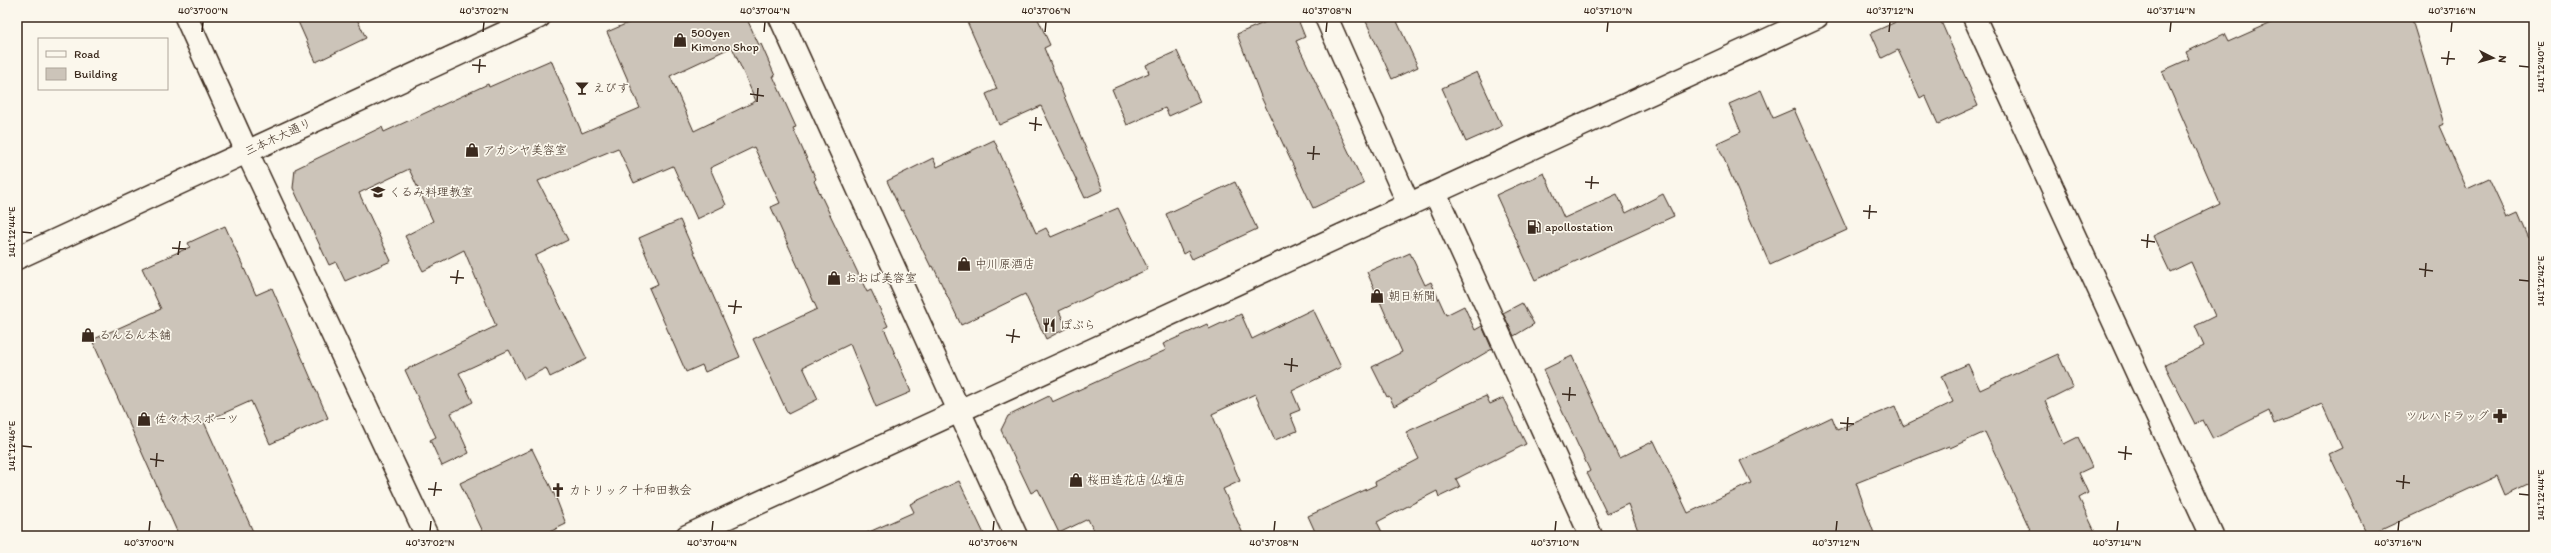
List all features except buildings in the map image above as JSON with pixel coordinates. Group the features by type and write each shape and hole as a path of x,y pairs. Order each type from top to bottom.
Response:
{"main road":[{"path":"186,17 246,152 427,536"},
{"name":"三本木大通り","path":"17,258 539,17"},
{"path":"780,17 1016,536"},
{"path":"1326,17 1409,205"},
{"path":"687,536 960,412 1817,17"},
{"path":"1974,17 2212,536"},
{"path":"1435,193 1592,536"}],"place":[{"name":"500yen Kimono Shop","path":"680,40"},
{"name":"えびす","path":"582,88"},
{"name":"アカシヤ美容室","path":"472,150"},
{"name":"くるみ料理教室","path":"378,192"},
{"name":"apollostation","path":"1534,227"},
{"name":"中川原酒店","path":"964,264"},
{"name":"おおば美容室","path":"834,278"},
{"name":"朝日新聞","path":"1377,296"},
{"name":"ぽぷら","path":"1049,325"},
{"name":"るんるん本舗","path":"88,335"},
{"name":"ツルハドラッグ","path":"2500,416"},
{"name":"佐々木スポーツ","path":"144,419"},
{"name":"桜田造花店 仏壇店","path":"1076,480"},
{"name":"カトリック 十和田教会","path":"558,490"}]}
